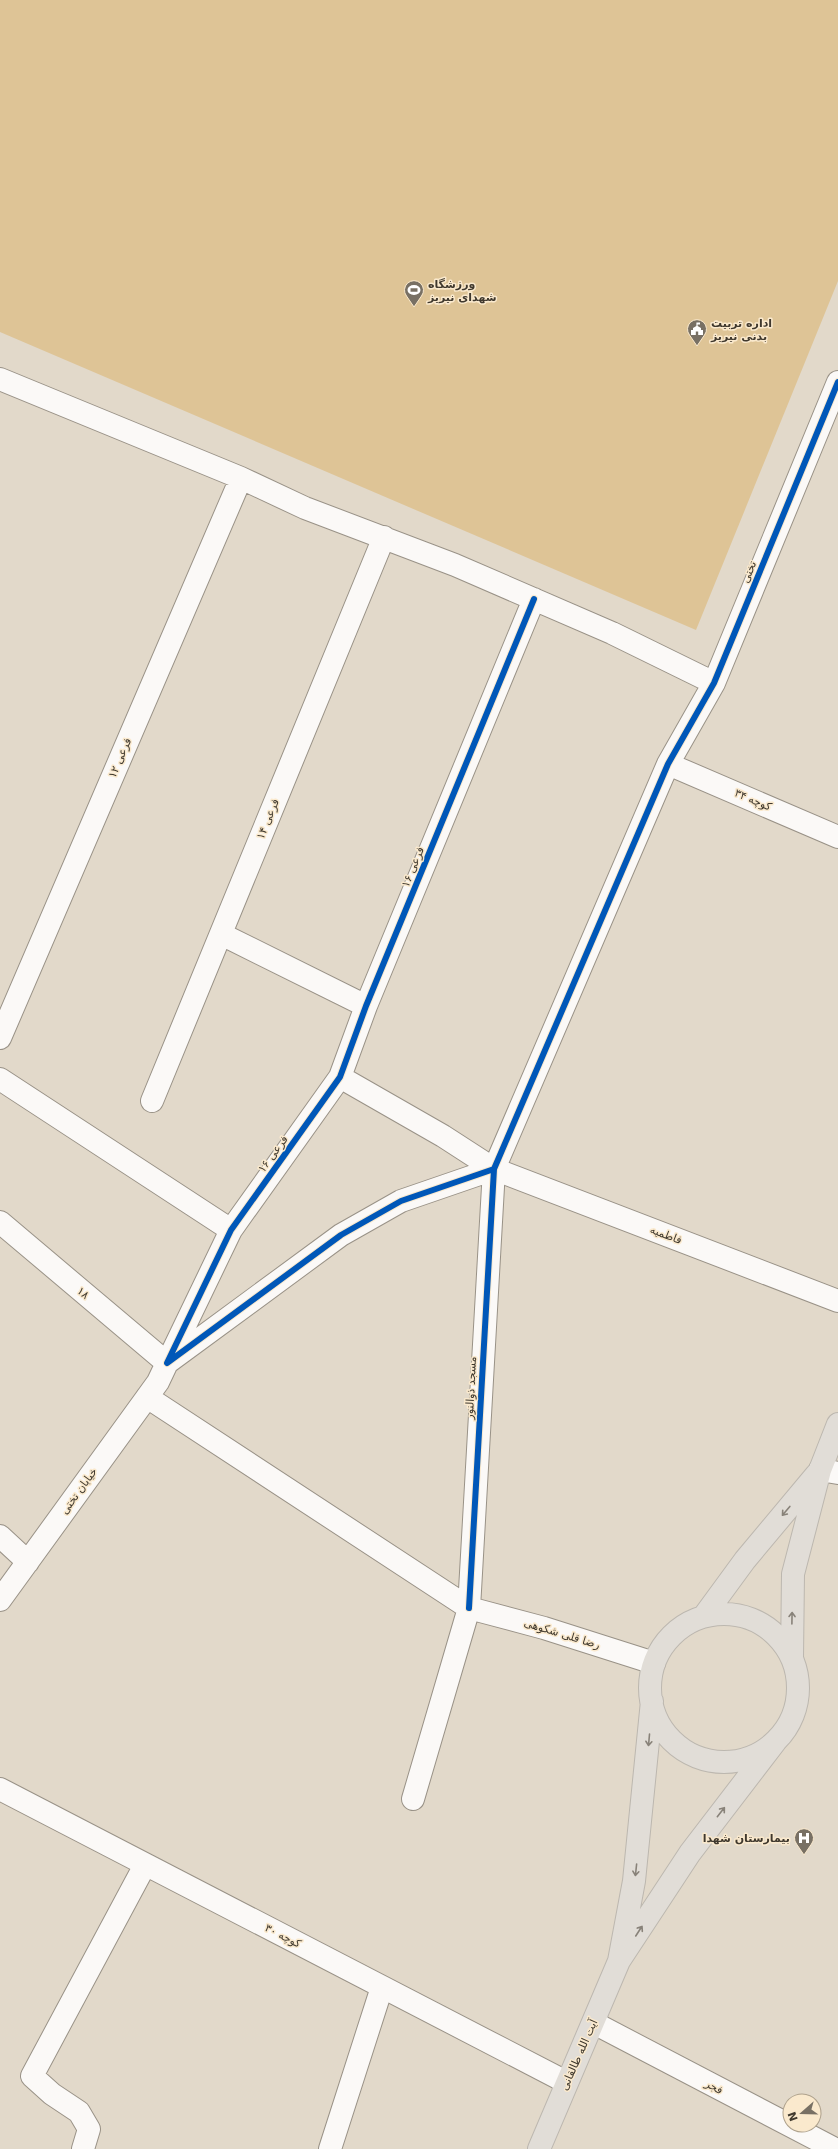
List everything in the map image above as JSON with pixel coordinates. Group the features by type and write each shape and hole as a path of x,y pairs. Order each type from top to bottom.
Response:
{"main road":[{"path":"792,1658 793,1574 829,1472 838,1424"},
{"path":"704,1616 745,1560 829,1472"},
{"path":"619,1961 690,1853 789,1724 797,1703 798,1680 792,1658 780,1638 762,1624 743,1616 724,1614 704,1616 686,1624 667,1641 654,1663 650,1688 654,1713 668,1735 687,1752 711,1761 734,1762 756,1755 775,1742"},
{"path":"619,1961 634,1881 652,1701"},
{"name":"آیت الله طالقانی","path":"539,2149 566,2082 594,2023 619,1961"}],"street":[{"path":"0,379 241,478 304,508 384,537 534,599 612,633 714,684"},
{"name":"تختی","path":"668,764 714,684 838,382"},
{"name":"فرعی ۱۲","path":"0,1038 241,478"},
{"name":"فرعی ۱۴","path":"152,1101 384,537"},
{"name":"فرعی ۱۶","path":"157,1380 231,1230 340,1077 366,1006 534,599"},
{"name":"کوچه ۳۴","path":"668,764 838,837"},
{"name":"مسجد ذوالنور","path":"414,1799 468,1608 494,1169 668,764"},
{"path":"221,934 366,1006"},
{"name":"فاطمیه","path":"340,1077 443,1136 494,1169 838,1301"},
{"path":"0,1079 231,1230"},
{"path":"157,1380 341,1234 401,1201 494,1169"},
{"name":"۱۸","path":"0,1222 157,1380 468,1608"},
{"name":"خیابان تختی","path":"0,1600 157,1380"},
{"path":"0,1536 28,1562"},
{"name":"رضا قلی شکوهی","path":"468,1608 544,1628 654,1663"},
{"name":"کوچه ۳۰","path":"0,1789 566,2082"},
{"path":"83,2149 89,2129 79,2112 52,2094 32,2076 145,1865"},
{"path":"330,2149 382,1988"},
{"name":"فجر","path":"594,2023 835,2149"}],"shaded area":[{"name":"ورزشگاه شهدای نیریز","path":"0,0 838,0 838,281 696,630 0,332"}],"cycle path":[{"path":"469,1608 494,1169 668,764 714,683 838,382"},
{"path":"494,1169 401,1201 341,1235 167,1363 231,1230 340,1077 366,1006 534,599"}],"place":[{"name":"ورزشگاه شهدای نیریز","path":"414,307"},
{"name":"اداره تربیت بدنی نیریز","path":"697,346"},
{"name":"بیمارستان شهدا","path":"804,1855"}]}
